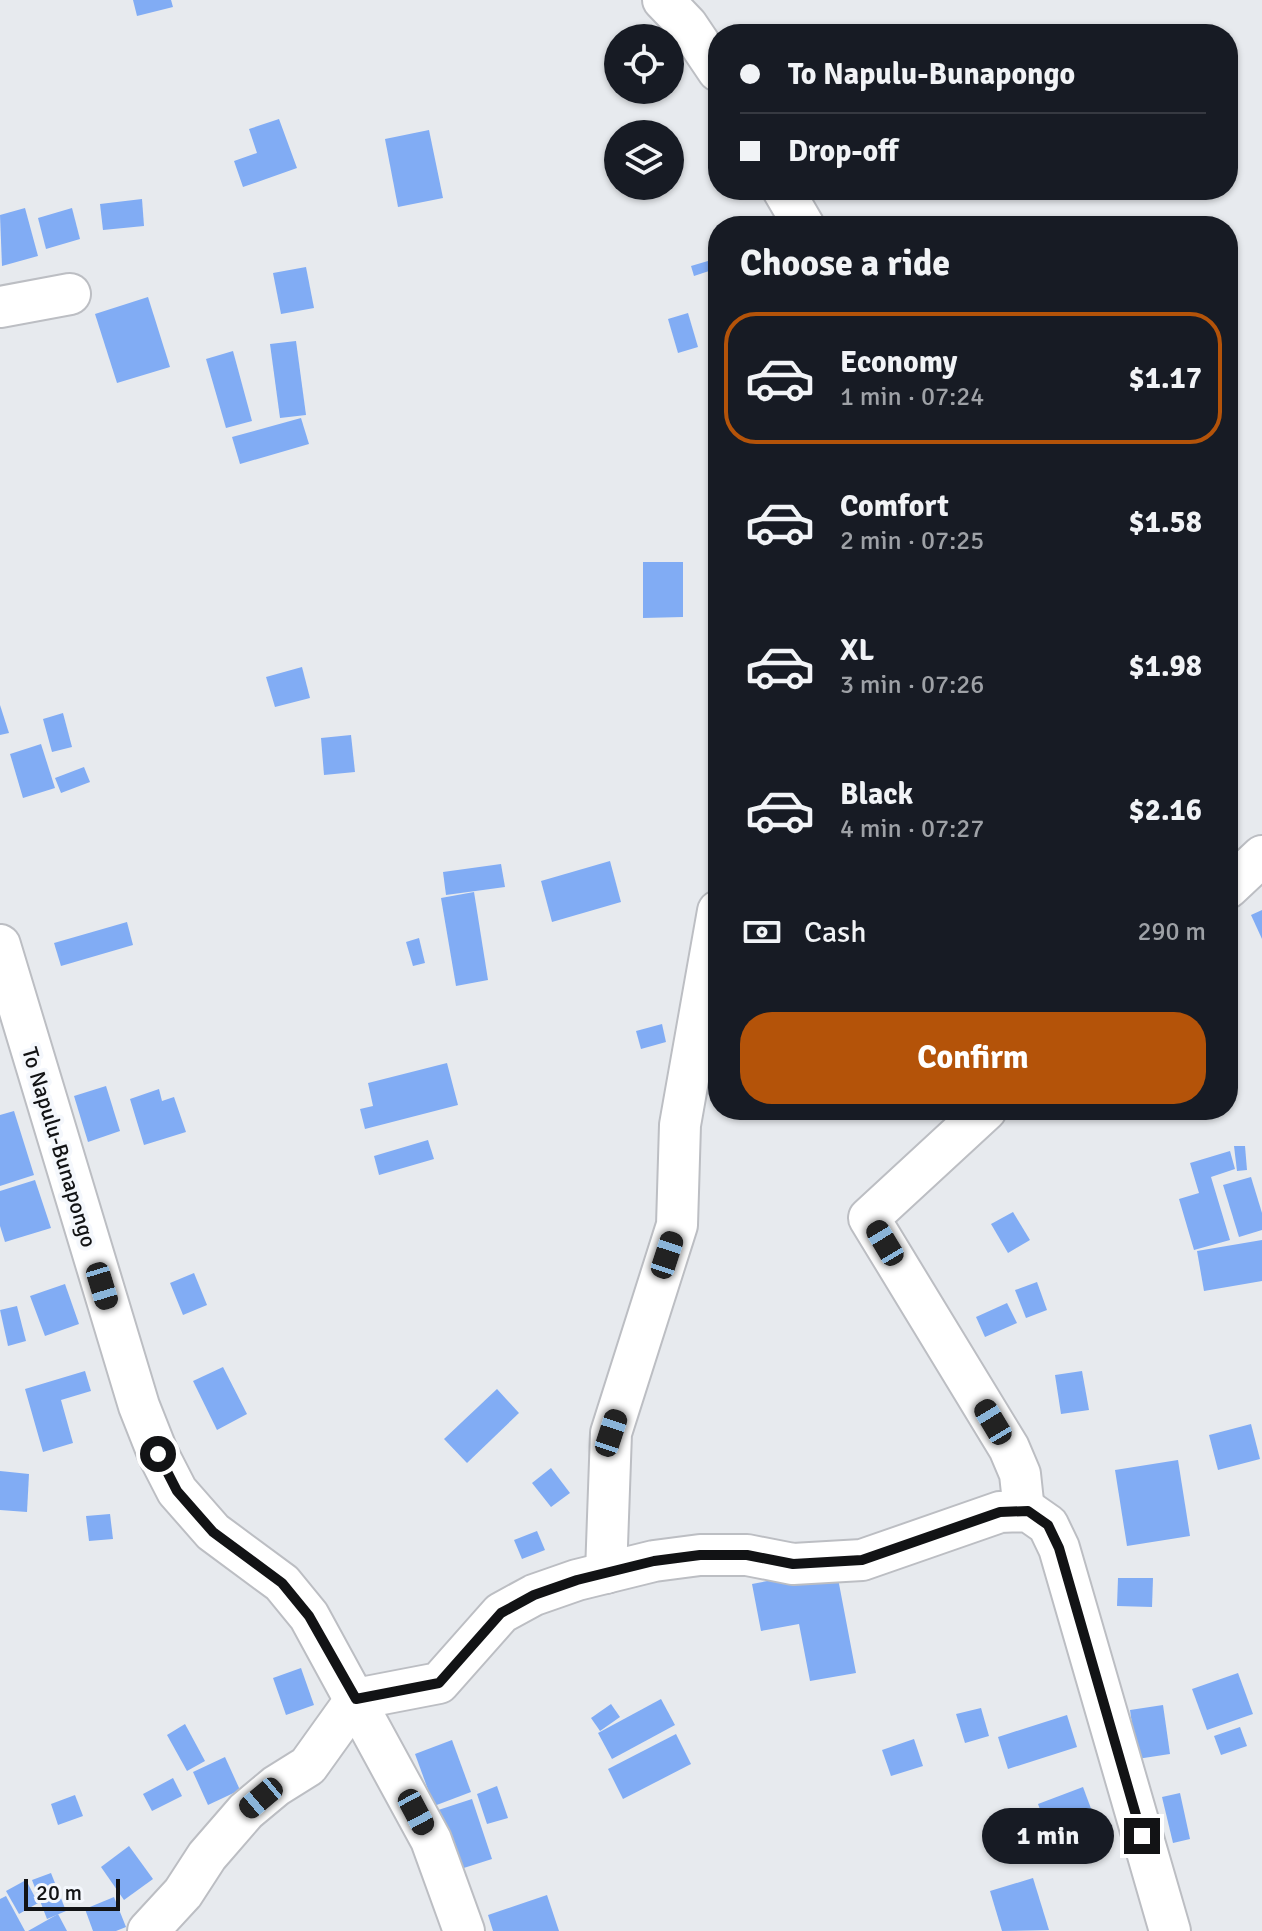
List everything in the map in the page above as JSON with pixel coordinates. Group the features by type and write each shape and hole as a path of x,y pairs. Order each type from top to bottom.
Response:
{"street":[{"path":"663,0 687,25 708,56"},
{"path":"0,307 70,294"},
{"path":"1238,879 1262,856"},
{"name":"To Napulu-Bunapongo","path":"0,945 139,1406 158,1454 177,1491 213,1532 282,1583 309,1616 431,1840 464,1931"},
{"path":"606,1573 611,1433 677,1225 680,1125 708,967"},
{"path":"975,1120 869,1218 1009,1448 1020,1474 1024,1511"},
{"path":"148,1931 183,1893 207,1856 246,1811 276,1786 308,1766 356,1699 439,1683 501,1613 534,1595 577,1580 654,1561 700,1555 747,1555 793,1564 862,1560 1000,1512 1024,1511 1048,1525 1059,1548 1170,1931"}],"building":[{"path":"133,0 171,0 173,7 137,16"},
{"path":"279,119 297,168 243,187 234,161 257,153 249,129"},
{"path":"429,130 443,198 398,207 385,139"},
{"path":"142,199 144,226 103,230 100,204"},
{"path":"25,208 38,256 2,266 0,215"},
{"path":"72,208 80,239 46,249 38,218"},
{"path":"708,261 708,271 694,276 691,266"},
{"path":"306,267 314,308 281,314 273,273"},
{"path":"148,297 170,367 117,383 95,314"},
{"path":"688,313 698,347 678,353 668,319"},
{"path":"296,341 306,415 280,418 270,344"},
{"path":"233,351 252,421 226,428 206,359"},
{"path":"301,418 309,444 240,464 232,437"},
{"path":"643,562 683,562 683,617 643,618"},
{"path":"302,667 310,698 275,707 266,677"},
{"path":"0,705 9,733 0,735"},
{"path":"63,713 72,747 52,752 43,719"},
{"path":"351,735 355,772 324,775 321,738"},
{"path":"41,744 55,788 23,798 10,754"},
{"path":"84,767 90,782 61,793 55,778"},
{"path":"610,861 621,902 552,922 541,881"},
{"path":"501,864 505,887 446,895 443,872"},
{"path":"474,892 488,980 456,986 441,898"},
{"path":"1262,910 1262,939 1251,915"},
{"path":"127,922 133,945 61,966 54,943"},
{"path":"419,938 425,963 413,966 406,942"},
{"path":"662,1024 666,1042 641,1049 636,1031"},
{"path":"447,1063 458,1105 365,1129 360,1109 373,1106 368,1083"},
{"path":"106,1086 120,1131 88,1142 74,1096"},
{"path":"159,1089 162,1101 174,1097 186,1132 144,1145 130,1099"},
{"path":"14,1111 34,1175 0,1186 0,1115"},
{"path":"428,1140 434,1159 379,1175 374,1156"},
{"path":"1234,1146 1245,1146 1247,1170 1237,1171"},
{"path":"1230,1151 1235,1169 1211,1177 1230,1240 1194,1250 1179,1199 1199,1193 1190,1163"},
{"path":"1251,1177 1262,1213 1262,1230 1239,1237 1223,1185"},
{"path":"35,1180 51,1228 5,1242 0,1226 0,1191"},
{"path":"1013,1212 1030,1240 1008,1253 991,1224"},
{"path":"1262,1240 1262,1281 1204,1291 1197,1251"},
{"path":"194,1273 207,1305 183,1315 170,1283"},
{"path":"1037,1282 1047,1310 1026,1318 1015,1290"},
{"path":"65,1284 79,1324 45,1336 30,1296"},
{"path":"1007,1303 1017,1323 985,1337 976,1317"},
{"path":"17,1306 26,1341 8,1346 0,1310"},
{"path":"223,1367 247,1414 217,1430 193,1381"},
{"path":"85,1371 91,1391 61,1400 73,1443 43,1452 25,1389"},
{"path":"1082,1371 1089,1410 1061,1414 1055,1375"},
{"path":"497,1389 519,1413 467,1463 444,1439"},
{"path":"1251,1424 1260,1459 1218,1470 1209,1435"},
{"path":"1178,1460 1190,1536 1127,1546 1115,1470"},
{"path":"551,1468 570,1493 551,1507 532,1483"},
{"path":"0,1471 29,1474 27,1512 0,1510"},
{"path":"110,1514 113,1539 89,1541 86,1516"},
{"path":"537,1531 545,1550 522,1559 514,1540"},
{"path":"836,1568 856,1673 810,1681 799,1624 761,1631 752,1584"},
{"path":"1118,1578 1153,1578 1152,1607 1117,1606"},
{"path":"301,1668 314,1705 286,1715 273,1678"},
{"path":"1238,1673 1253,1714 1207,1730 1192,1689"},
{"path":"661,1699 675,1725 612,1759 598,1733"},
{"path":"611,1704 620,1717 600,1731 591,1718"},
{"path":"1163,1705 1170,1754 1137,1759 1130,1710"},
{"path":"981,1708 989,1736 965,1743 956,1714"},
{"path":"1067,1715 1077,1747 1008,1769 998,1737"},
{"path":"185,1724 205,1761 187,1771 167,1735"},
{"path":"1240,1727 1247,1746 1221,1755 1214,1736"},
{"path":"676,1734 691,1764 623,1799 608,1769"},
{"path":"914,1739 923,1766 891,1776 882,1750"},
{"path":"452,1740 471,1792 434,1806 415,1754"},
{"path":"225,1757 240,1790 208,1805 193,1772"},
{"path":"173,1778 182,1796 152,1811 143,1794"},
{"path":"497,1786 508,1818 487,1824 477,1794"},
{"path":"1083,1787 1093,1814 1048,1831 1038,1804"},
{"path":"1180,1793 1190,1839 1173,1843 1162,1797"},
{"path":"75,1795 83,1816 58,1825 51,1804"},
{"path":"472,1799 492,1859 448,1873 429,1813"},
{"path":"129,1846 153,1879 124,1900 101,1867"},
{"path":"51,1873 66,1911 47,1919 32,1880"},
{"path":"1033,1878 1049,1930 1002,1931 990,1891"},
{"path":"26,1880 38,1903 19,1914 6,1891"},
{"path":"547,1895 559,1931 493,1931 488,1915"},
{"path":"6,1896 25,1931 0,1931 0,1899"},
{"path":"114,1897 126,1927 116,1931 93,1931 85,1909"},
{"path":"58,1914 67,1931 28,1931"}],"route":[{"path":"158,1454 177,1491 213,1532 282,1583 309,1616 356,1699 439,1683 501,1613 534,1595 577,1580 654,1561 700,1555 747,1555 793,1564 862,1560 1000,1512 1028,1511 1048,1525 1059,1548 1142,1836"}]}
